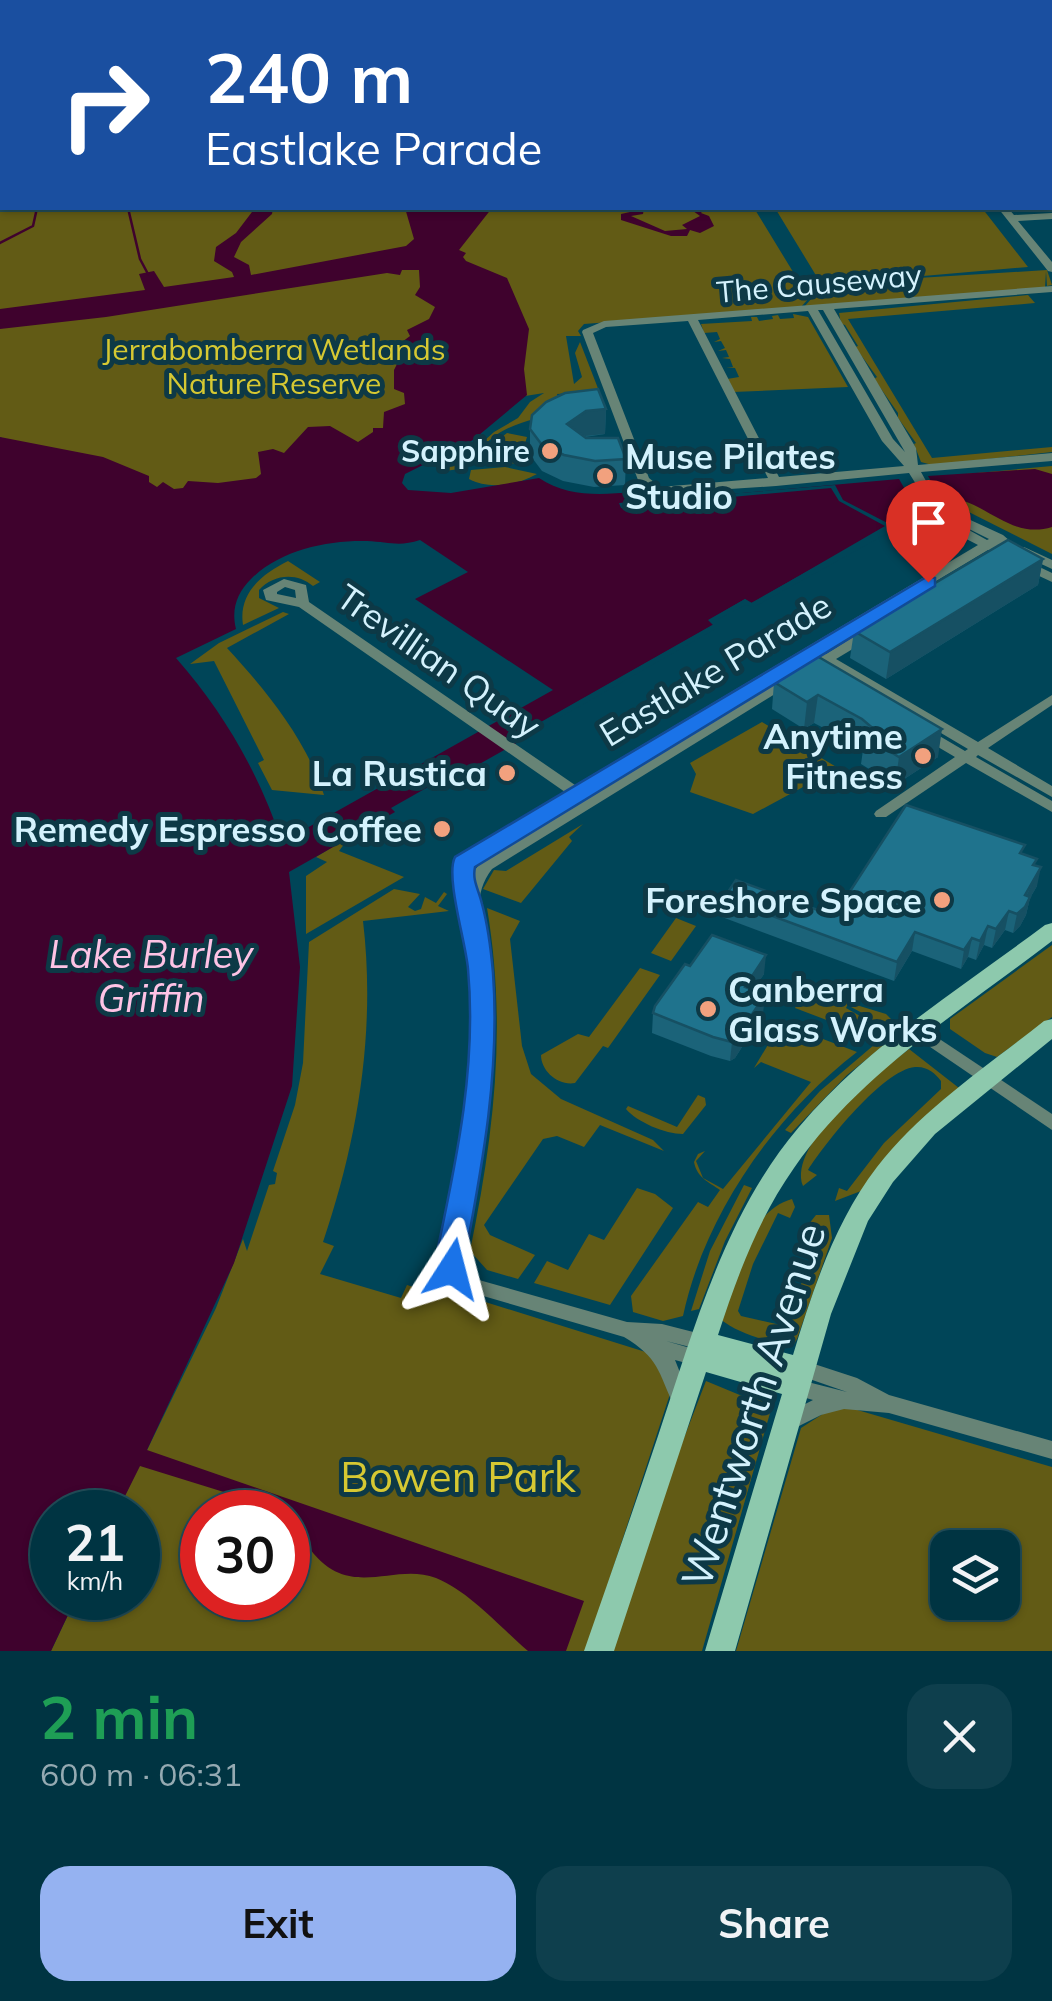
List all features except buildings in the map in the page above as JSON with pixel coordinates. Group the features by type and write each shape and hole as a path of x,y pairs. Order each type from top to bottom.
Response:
{"main road":[{"name":"Wentworth Avenue","path":"599,1651 740,1239 781,1168 848,1089 1052,930"},
{"name":"Wentworth Avenue","path":"720,1651 836,1260 868,1198 940,1116 1052,1028"},
{"path":"699,1350 799,1378"}],"street":[{"path":"1005,210 1052,268"},
{"path":"1012,218 1052,216"},
{"name":"The Causeway","path":"776,482 667,492 648,485 587,332 590,328 1052,289"},
{"path":"827,307 910,448 916,473"},
{"path":"811,308 889,442 916,473 947,524 1052,566"},
{"path":"692,318 776,482 916,473 1052,456"},
{"path":"1001,546 1052,578"},
{"name":"Eastlake Parade","path":"467,859 583,797 1001,546"},
{"name":"Trevillian Quay","path":"302,604 583,797"},
{"path":"812,660 972,753 1052,792"},
{"path":"881,814 1052,699"},
{"path":"972,753 1052,808"},
{"name":"Eastlake Parade","path":"486,865 583,797"},
{"path":"486,865 473,867 467,859 460,872 470,902 480,969 482,1066 473,1151 450,1257 453,1272 473,1286 627,1330 662,1332 699,1350"},
{"path":"470,902 475,880 486,865"},
{"path":"920,1032 1052,1124"},
{"path":"627,1330 647,1341 699,1350"},
{"path":"647,1341 670,1368 682,1404"},
{"path":"799,1378 848,1401"},
{"path":"799,1378 850,1384 889,1404 1052,1450"},
{"path":"786,1424 817,1406 848,1401 889,1404"}],"green space":[{"name":"Jerrabomberra Wetlands Nature Reserve","path":"0,210 755,210 809,298 801,307 584,324 578,331 581,336 566,336 574,384 582,377 575,353 580,342 599,391 557,394 563,413 508,428 468,460 466,468 438,472 440,465 474,450 518,418 530,402 544,393 519,397 275,559 0,437"},
{"path":"776,210 984,210 1028,267 854,282 1047,270 1052,285 1047,286 1046,271 1045,288 804,307 812,298 807,284 820,282"},
{"path":"1028,295 1035,303 848,319 932,458 1052,447 1052,452 932,465 921,462 916,443 841,324 839,313"},
{"path":"793,314 808,317 848,387 733,392 727,379 739,377 735,368 726,367 733,367 730,359 722,358 729,357 726,350 718,351 725,348 721,341 714,342 720,339 717,332 704,333 701,324 752,321 751,317 759,321 778,315 780,319 794,318"},
{"path":"507,433 527,437 523,450 527,464 486,463 489,447"},
{"path":"1052,466 1052,554 949,502 933,477"},
{"path":"505,467 537,474 503,485 469,479 471,470"},
{"path":"288,561 320,582 313,586 293,577 271,581 259,590 259,598 279,608 243,625 248,594 269,572"},
{"path":"283,612 289,614 227,648 296,735 324,795 272,790 258,763 264,760 214,661 190,664 219,643"},
{"path":"762,722 838,768 753,814 690,792 696,774 690,763"},
{"path":"583,824 521,903 483,889 494,870 506,871"},
{"path":"345,843 339,851 404,877 306,934 306,876 327,862 316,857"},
{"name":"Bowen Park","path":"394,889 420,894 408,907 415,911 421,909 425,897 436,903 444,892 447,894 438,906 449,911 363,921 367,1003 361,1084 346,1164 323,1242 334,1246 320,1274 401,1298 407,1285 429,1292 447,1290 652,1354 670,1394 586,1651 51,1651 66,1620 160,1620 160,1490 128,1490 216,1308 243,1239 247,1251 269,1185 275,1184 277,1173 273,1171 295,1105 303,1063 309,942"},
{"path":"487,908 520,921 510,939 522,1046 531,1074 561,1099 653,1140 664,1151 600,1125 584,1147 557,1136 543,1139 484,1225 490,1235 535,1255 518,1279 487,1270 470,1251 486,1165 495,1080 496,995"},
{"path":"676,918 696,926 671,961 651,953"},
{"path":"1052,945 1052,1017 997,1057 950,1029 950,1019"},
{"path":"640,968 660,975 608,1048 603,1046 575,1083 552,1076 541,1055 578,1034 589,1037"},
{"path":"813,989 849,1002 846,1008 860,1016 864,1014 851,1007 853,1004 886,1014 894,1022 874,1038 795,1008 805,992"},
{"path":"781,1023 857,1052 798,1105 748,1169 708,1240 683,1316 663,1321 633,1312 631,1296 698,1202 708,1207 720,1190 703,1178 723,1189 811,1082 761,1062 754,1068"},
{"path":"888,1033 893,1038 847,1075 791,1133 785,1130 820,1091"},
{"path":"909,1049 959,1088 861,1191 835,1201 839,1188 847,1191 884,1143 941,1089 941,1081 927,1069 902,1071 872,1094 841,1126 808,1170 817,1175 803,1186 802,1169 808,1150 821,1130 838,1110"},
{"path":"698,1095 705,1098 706,1105 683,1134 652,1126 626,1109 628,1106 677,1127"},
{"path":"744,1185 752,1188 725,1241 699,1309 691,1311 710,1251"},
{"path":"637,1188 655,1194 673,1208 610,1305 534,1283 547,1261 568,1270 589,1234 604,1240"},
{"path":"792,1199 795,1207 790,1218 778,1213 753,1264 738,1311 741,1316 785,1326 821,1232 808,1225 816,1215 829,1215 832,1238 794,1344 755,1337 720,1319 753,1232 777,1206"},
{"path":"706,1381 747,1398 774,1399 702,1651 611,1651 665,1487"},
{"path":"832,1408 854,1409 1052,1467 1052,1651 736,1651 801,1428"}],"water":[{"name":"Lake Burley Griffin","path":"253,210 273,210 241,242 234,257 249,265 251,275 406,246 414,239 406,210 490,210 459,250 466,253 466,261 507,278 529,329 524,369 527,395 473,440 405,474 402,483 408,490 451,493 539,478 572,492 633,492 636,501 642,502 899,479 919,514 895,527 890,525 751,603 745,599 709,620 714,624 525,731 527,737 446,783 444,778 391,808 395,812 289,872 300,967 292,1086 234,1263 147,1450 263,1490 217,1490 140,1466 128,1490 30,1490 30,1620 66,1620 51,1651 0,1651 0,437 103,457 149,476 149,482 157,487 163,482 174,489 183,488 188,481 218,483 256,478 261,474 258,452 273,449 284,453 308,427 330,426 358,442 373,428 383,428 384,412 405,404 404,393 394,389 394,370 399,360 423,351 416,344 402,342 410,336 407,330 429,319 435,307 415,295 420,287 419,270 402,270 400,275 387,273 106,317 0,329 0,309 145,290 139,274 154,271 164,287 234,277 214,261 216,247 236,233","holes":["420,540 468,572 415,599 553,690 282,842 238,745 176,658 236,629 235,608 246,584 290,554 352,541 400,544"]},
{"path":"626,210 644,210 643,214 631,216 665,231 687,229 682,225 700,216 692,210 703,210 701,213 709,216 714,226 700,233 690,230 687,236 671,236 621,220 621,214 630,212"},
{"path":"1035,469 1052,474 1052,527 1036,530 1008,523 969,503 941,498 928,476"},
{"name":"Lake Burley Griffin","path":"310,1506 584,1601 566,1651 528,1651 473,1601 436,1578 420,1574 354,1577 323,1563 310,1548"}],"pier":[{"path":"835,485 843,500 897,528 754,607 745,605 717,620 717,628 528,739 524,732 713,625 708,620 745,599 752,603 885,526 839,501 831,488 645,505 639,510 621,508 619,503"}],"waterway":[{"path":"0,243 33,226 37,210"},
{"path":"128,210 140,259 148,274"}],"place":[{"name":"Sapphire","path":"550,451"},
{"name":"Muse Pilates Studio","path":"605,476"},
{"name":"Anytime Fitness","path":"923,756"},
{"name":"La Rustica","path":"507,773"},
{"name":"Remedy Espresso Coffee","path":"442,829"},
{"name":"Foreshore Space","path":"942,900"},
{"name":"Canberra Glass Works","path":"708,1009"}],"route":[{"path":"452,1269 450,1257 476,1129 483,1046 480,969 470,902 461,878 464,863 472,854 928,582"}]}
